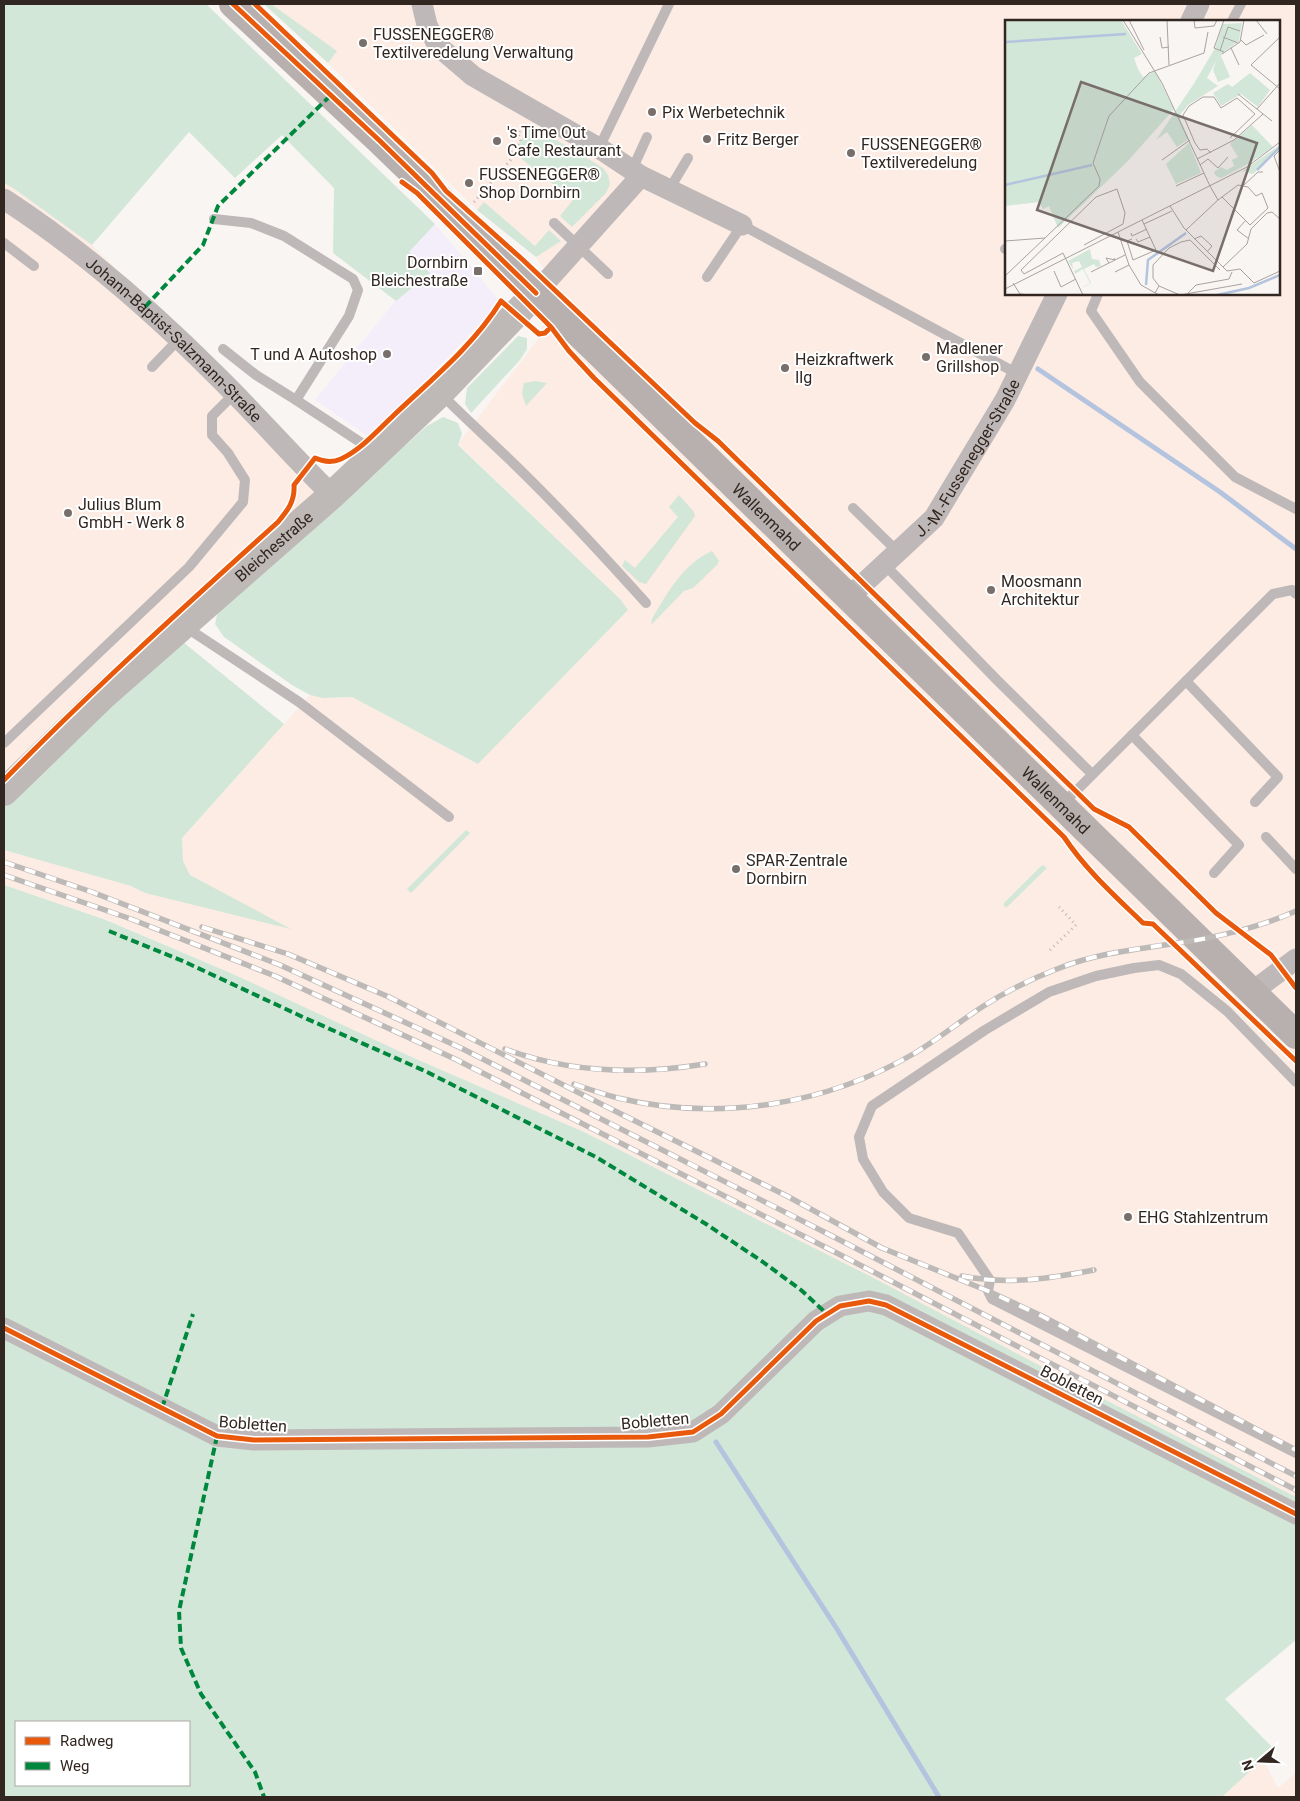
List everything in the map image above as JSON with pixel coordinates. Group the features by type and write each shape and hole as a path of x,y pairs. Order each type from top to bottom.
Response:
{"main road":[{"name":"Wallenmahd","path":"233,4 359,121 1296,1035"},
{"name":"Bleichestraße","path":"4,792 104,695 375,454 440,393 536,293"}],"street":[{"path":"422,4 427,25 438,46 473,76 599,148 636,173 742,225"},
{"path":"1192,20 1200,4"},
{"path":"536,293 578,245 636,173"},
{"name":"Johann-Baptist-Salzmann-Straße","path":"4,199 42,224 145,307 332,494"},
{"name":"J.-M.-Fussenegger-Straße","path":"848,598 934,518 1005,400 1058,295"},
{"path":"1252,992 1296,959"},
{"name":"Bobletten","path":"4,1328 217,1436 254,1440 648,1437 693,1432 721,1414 816,1321 840,1306 869,1301 886,1304 1296,1514"}],"lane":[{"path":"599,148 669,4"},
{"path":"1233,20 1241,4"},
{"path":"636,173 647,137"},
{"path":"669,190 688,158"},
{"path":"214,219 251,223 284,236 353,279 358,290 348,316 296,400"},
{"path":"554,223 608,274"},
{"path":"707,277 742,225 1018,374"},
{"path":"4,243 34,266"},
{"path":"1098,295 1091,311 1140,382 1235,477 1296,509"},
{"path":"152,367 179,339"},
{"path":"223,349 256,375 363,444 375,454"},
{"path":"440,393 471,425 510,460 646,603"},
{"path":"4,743 189,567 243,502 245,480 228,453 212,435 212,416 234,394"},
{"path":"853,508 891,558 997,680 1092,774"},
{"path":"1061,804 1273,594 1292,590 1296,594"},
{"path":"183,625 299,702 449,817"},
{"path":"1186,681 1278,777 1255,802"},
{"path":"1132,734 1239,845 1214,874"},
{"path":"1266,837 1296,869"},
{"path":"1296,1082 1227,1011 1181,974 1159,965 1134,968 1096,976 1049,992 985,1030 872,1106 859,1137 863,1159 882,1192 909,1218 958,1233 990,1280 988,1291 992,1299 1296,1453"}],"path":[{"path":"470,206 514,156 512,152 522,142 518,134 526,119"},
{"path":"496,176 502,181"},
{"path":"478,189 482,192"},
{"path":"1050,950 1076,925 1059,907"}],"shaded area":[{"path":"268,4 1296,4 1296,1497 1092,1393 866,1274 584,1132 414,1058 233,974 107,920 4,885 4,850 131,886 145,893 194,904 223,893 190,875 183,861 182,838 310,695 324,698 352,697 478,764 628,610 620,599 458,444 538,339 556,288 536,257 477,210"},
{"path":"4,183 92,245 329,480 4,796"},
{"path":"435,224 498,299 488,315 371,438 315,400 397,299 429,272 409,252"},
{"path":"1263,1759 1278,1788 1296,1773 1296,1797 1222,1797"}],"green space":[{"path":"4,4 206,4 435,224 409,252 430,273 396,301 333,253 334,188 282,135 235,178 189,132 92,245 4,183"},
{"path":"264,4 271,4 337,51 328,63"},
{"path":"530,125 603,168 608,175 610,184 606,193 572,227 560,216 573,200 514,153"},
{"path":"484,202 535,246 549,230 561,241 536,257 477,210"},
{"path":"518,336 527,338 527,349 520,360 471,413 465,404 467,388"},
{"path":"535,381 547,383 526,406 522,394 524,383"},
{"path":"443,417 458,423 462,434 458,445 620,599 628,610 478,764 352,697 323,698 310,695 292,685 224,637 215,624 218,611 427,426"},
{"path":"679,495 694,512 695,516 646,584 639,582 622,566 625,560 635,568 678,517 669,507"},
{"path":"712,551 719,561 717,565 693,588 684,591 651,625 652,619 664,599 684,571 692,563"},
{"path":"178,638 284,724 182,838 183,861 190,875 291,929 145,893 131,886 4,850 4,796"},
{"path":"466,830 470,833 411,893 407,889"},
{"path":"1043,865 1047,868 1006,908 1003,904"},
{"path":"4,885 106,920 233,974 414,1058 584,1132 866,1274 1092,1393 1296,1497 1296,1640 1225,1699 1274,1749 1222,1797 4,1797"}],"waterway":[{"path":"1038,369 1220,492 1296,549"},
{"path":"716,1442 837,1629 939,1797"}],"railway":[{"path":"4,862 92,892 280,965 461,1048 834,1237 1296,1476"},
{"path":"4,875 131,919 275,976 455,1059 1296,1490"},
{"path":"574,1084 618,1098 656,1105 694,1108 733,1108 771,1104 809,1096 881,1071 915,1053 1000,996 1028,981 1057,969 1108,954 1235,932 1272,921 1296,911"},
{"path":"202,927 288,954 389,997 787,1196 882,1248 988,1291 1042,1316 1296,1450"},
{"path":"505,1049 554,1063 604,1070 654,1070 705,1064"},
{"path":"962,1276 979,1279 1028,1280 1094,1270"}],"marked path":[{"path":"145,307 203,245 218,206 331,95"},
{"path":"109,931 185,962 425,1071 596,1157 706,1224 763,1262 801,1290 827,1314"},
{"path":"162,1408 193,1314"},
{"path":"217,1436 179,1611 181,1648 201,1694 255,1772 264,1797"}],"cycle path":[{"path":"233,4 380,141 536,293"},
{"path":"255,4 432,173 446,191 523,260 695,423 718,441 1094,809 1129,827 1216,913 1271,955 1296,988"},
{"path":"402,182 417,193 551,327 569,351 594,378 1064,837 1091,871 1111,892 1143,923 1153,924 1296,1061"},
{"path":"4,780 105,681 278,522 290,505 294,485 315,458 328,462 338,460 362,445 465,347 501,301 539,334 545,333 548,330"},
{"path":"4,1328 217,1436 254,1440 648,1437 693,1432 721,1414 816,1321 840,1306 869,1301 886,1305 1296,1514"}],"place":[{"name":"FUSSENEGGER® Textilveredelung Verwaltung","path":"363,43"},
{"name":"Pix Werbetechnik","path":"652,112"},
{"name":"Fritz Berger","path":"707,139"},
{"name":"'s Time Out Cafe Restaurant","path":"497,141"},
{"name":"FUSSENEGGER® Textilveredelung","path":"851,153"},
{"name":"FUSSENEGGER® Shop Dornbirn","path":"469,183"},
{"name":"Dornbirn Bleichestraße","path":"478,271"},
{"name":"T und A Autoshop","path":"387,354"},
{"name":"Madlener Grillshop","path":"926,357"},
{"name":"Heizkraftwerk Ilg","path":"785,368"},
{"name":"Julius Blum GmbH - Werk 8","path":"68,513"},
{"name":"Moosmann Architektur","path":"991,590"},
{"name":"SPAR-Zentrale Dornbirn","path":"736,869"},
{"name":"EHG Stahlzentrum","path":"1128,1217"}]}
